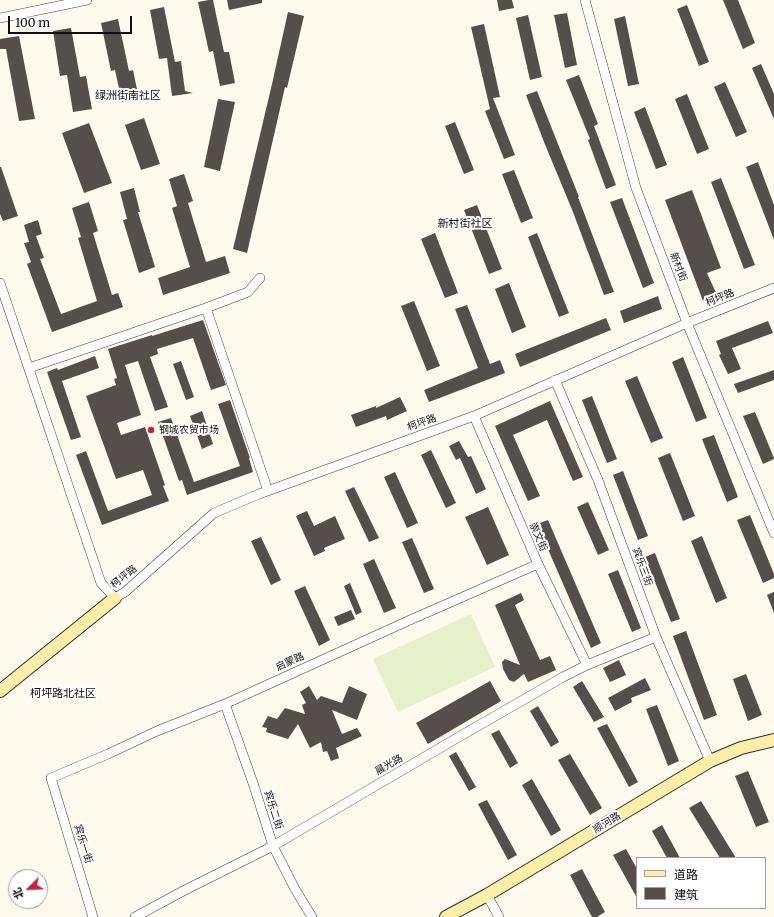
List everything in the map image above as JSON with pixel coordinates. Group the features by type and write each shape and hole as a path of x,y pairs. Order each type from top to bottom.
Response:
{"street":[{"path":"0,18 87,0"},
{"name":"新村街","path":"585,0 636,188 687,323 774,533"},
{"path":"0,283 29,368 206,308 248,292 260,278"},
{"name":"柯坪路","path":"29,368 101,583 115,598 125,592 214,513 268,491 474,416 687,323 774,288"},
{"path":"206,308 268,491"},
{"name":"宾乐三街","path":"555,380 598,480 656,637 710,761"},
{"name":"崇文街","path":"474,416 538,564 587,665"},
{"name":"启蒙路","path":"51,778 157,731 225,704 538,564"},
{"path":"0,691 115,598"},
{"name":"晨光路","path":"135,917 273,846 457,738 587,665 656,637"},
{"name":"宾乐二街","path":"225,704 254,786 273,846 295,889 312,917"},
{"name":"顺河路","path":"446,917 487,895 710,761 741,748 774,740"},
{"name":"宾乐一街","path":"51,778 93,917"},
{"path":"487,895 499,917"}],"green space":[{"path":"471,614 495,667 398,712 373,659"}],"building":[{"path":"213,0 224,52 229,52 235,83 220,86 213,51 209,52 198,2"},
{"path":"227,0 262,0 262,3 229,10"},
{"path":"497,0 512,0 514,8 499,11"},
{"path":"723,0 738,0 755,43 743,49"},
{"path":"687,5 709,62 699,66 677,9"},
{"path":"164,7 175,62 181,61 185,91 193,93 172,96 167,58 159,59 150,10"},
{"path":"288,12 304,16 287,88 285,87 247,253 233,249"},
{"path":"567,13 577,65 565,68 554,15"},
{"path":"528,15 542,77 530,80 516,18"},
{"path":"625,16 639,84 628,86 614,19"},
{"path":"118,19 129,71 133,70 139,99 122,102 115,70 111,71 101,23"},
{"path":"484,24 500,97 493,98 515,155 504,159 485,111 490,109 471,27"},
{"path":"71,28 80,77 86,76 92,109 73,112 67,75 60,76 53,31"},
{"path":"19,36 35,119 19,121 6,49 0,49 0,39"},
{"path":"761,64 774,94 774,119 752,68"},
{"path":"579,75 598,124 594,126 616,185 606,189 588,140 590,139 566,80"},
{"path":"725,82 747,132 736,137 714,87"},
{"path":"537,91 579,197 614,292 604,295 573,212 544,142 526,95"},
{"path":"687,94 709,149 697,154 675,99"},
{"path":"218,99 235,102 220,171 204,167"},
{"path":"645,107 667,165 656,169 634,112"},
{"path":"144,118 160,164 141,170 125,125"},
{"path":"455,122 474,170 464,174 445,126"},
{"path":"89,123 112,183 84,193 62,133"},
{"path":"758,162 774,205 774,240 746,167"},
{"path":"0,167 18,216 3,221 0,214"},
{"path":"514,170 533,218 521,223 502,174"},
{"path":"184,174 193,201 188,203 206,262 225,256 230,273 163,295 158,278 190,267 172,208 177,206 169,179"},
{"path":"721,178 755,265 744,269 711,182"},
{"path":"134,188 140,212 138,212 155,267 139,273 123,220 127,219 120,192"},
{"path":"692,190 721,268 707,273 717,295 703,301 665,200"},
{"path":"622,198 654,283 643,288 610,202"},
{"path":"89,202 98,231 93,233 112,295 118,293 123,307 52,332 27,264 31,262 24,243 29,242 24,225 38,220 42,234 36,236 44,258 40,259 61,314 97,301 78,238 81,237 72,208"},
{"path":"477,205 502,269 489,274 464,210"},
{"path":"435,233 458,293 445,298 421,239"},
{"path":"537,233 569,313 559,317 528,237"},
{"path":"509,283 526,327 512,333 495,289"},
{"path":"658,296 662,309 624,323 620,311"},
{"path":"414,301 440,366 427,371 401,306"},
{"path":"467,305 490,364 500,360 505,373 429,402 424,390 478,368 455,309"},
{"path":"606,318 611,330 520,367 515,354"},
{"path":"203,320 226,385 211,390 193,338 157,349 158,354 150,357 168,407 155,411 138,361 125,365 141,415 117,423 121,435 145,427 169,501 102,525 76,455 86,451 108,511 152,495 143,470 116,479 86,396 116,385 114,379 117,378 108,349"},
{"path":"768,321 773,333 732,348 741,369 728,374 719,355 721,354 716,341"},
{"path":"95,356 99,368 62,381 81,437 71,440 47,372 57,368 58,370"},
{"path":"683,357 707,418 696,422 672,362"},
{"path":"181,361 194,397 186,400 173,364"},
{"path":"774,370 774,380 738,393 734,384"},
{"path":"637,376 663,438 651,443 625,381"},
{"path":"592,396 617,459 607,463 582,400"},
{"path":"400,397 407,411 387,420 386,416 356,427 351,415 376,406 376,408"},
{"path":"230,400 250,458 253,472 187,495 182,480 179,481 158,422 171,418 194,482 240,466 218,404"},
{"path":"550,401 583,477 573,481 547,420 513,435 540,496 528,501 495,426"},
{"path":"202,411 213,444 202,449 190,416"},
{"path":"755,412 774,458 763,464 743,416"},
{"path":"714,435 738,497 727,502 702,439"},
{"path":"459,441 468,457 471,456 486,489 476,494 460,458 456,460 449,446"},
{"path":"431,450 456,503 446,508 421,455"},
{"path":"670,453 695,516 683,521 658,458"},
{"path":"623,471 648,536 638,540 613,475"},
{"path":"395,472 418,523 407,528 384,477"},
{"path":"354,487 379,538 369,542 345,491"},
{"path":"588,502 609,550 598,555 577,507"},
{"path":"488,507 509,555 487,565 465,517"},
{"path":"307,511 314,526 335,516 345,539 324,548 325,551 314,556 296,516"},
{"path":"750,515 774,574 774,578 763,583 737,520"},
{"path":"548,520 601,643 591,648 537,524"},
{"path":"702,536 727,598 716,603 691,541"},
{"path":"261,537 281,580 271,585 251,541"},
{"path":"412,538 434,589 424,593 402,542"},
{"path":"655,553 680,619 671,622 645,557"},
{"path":"374,559 396,608 384,613 363,564"},
{"path":"618,570 641,628 632,632 608,574"},
{"path":"350,583 362,612 356,615 344,586"},
{"path":"305,586 330,640 319,646 294,591"},
{"path":"774,592 774,613 767,595"},
{"path":"521,593 524,600 515,605 540,660 550,656 556,670 528,682 524,674 514,682 509,680 503,669 502,662 505,659 520,665 495,605"},
{"path":"351,610 355,619 338,626 334,617"},
{"path":"686,631 717,715 704,720 673,636"},
{"path":"619,660 626,675 610,682 603,668"},
{"path":"746,674 762,715 748,721 733,679"},
{"path":"645,678 651,690 631,698 632,702 615,711 608,698"},
{"path":"490,681 501,701 428,744 416,723"},
{"path":"582,681 604,717 594,722 573,687"},
{"path":"309,686 317,700 321,696 342,703 349,686 367,694 357,720 332,710 342,734 357,728 362,736 336,748 339,758 331,761 327,751 323,752 321,742 310,748 298,724 288,739 266,732 267,728 262,727 268,716 277,719 285,708 305,714 302,705 306,703 300,692"},
{"path":"657,705 679,761 668,766 646,709"},
{"path":"538,706 559,742 551,747 530,711"},
{"path":"607,724 638,782 629,787 597,728"},
{"path":"499,730 518,763 510,768 491,734"},
{"path":"456,752 476,787 469,791 449,756"},
{"path":"570,754 602,808 590,815 558,760"},
{"path":"748,771 769,822 756,827 735,776"},
{"path":"532,779 561,830 551,836 522,785"},
{"path":"487,800 517,855 508,860 478,804"},
{"path":"701,801 735,857 719,857 689,808"},
{"path":"662,825 679,857 666,857 652,831"},
{"path":"626,849 636,867 636,896 613,855"},
{"path":"582,869 605,912 597,917 592,917 570,875"}],"place":[{"name":"钢城农贸市场","path":"151,430"}],"district":[{"name":"绿洲街南社区","path":"128,96"},
{"name":"新村街社区","path":"465,224"},
{"name":"柯坪路北社区","path":"63,694"}]}
